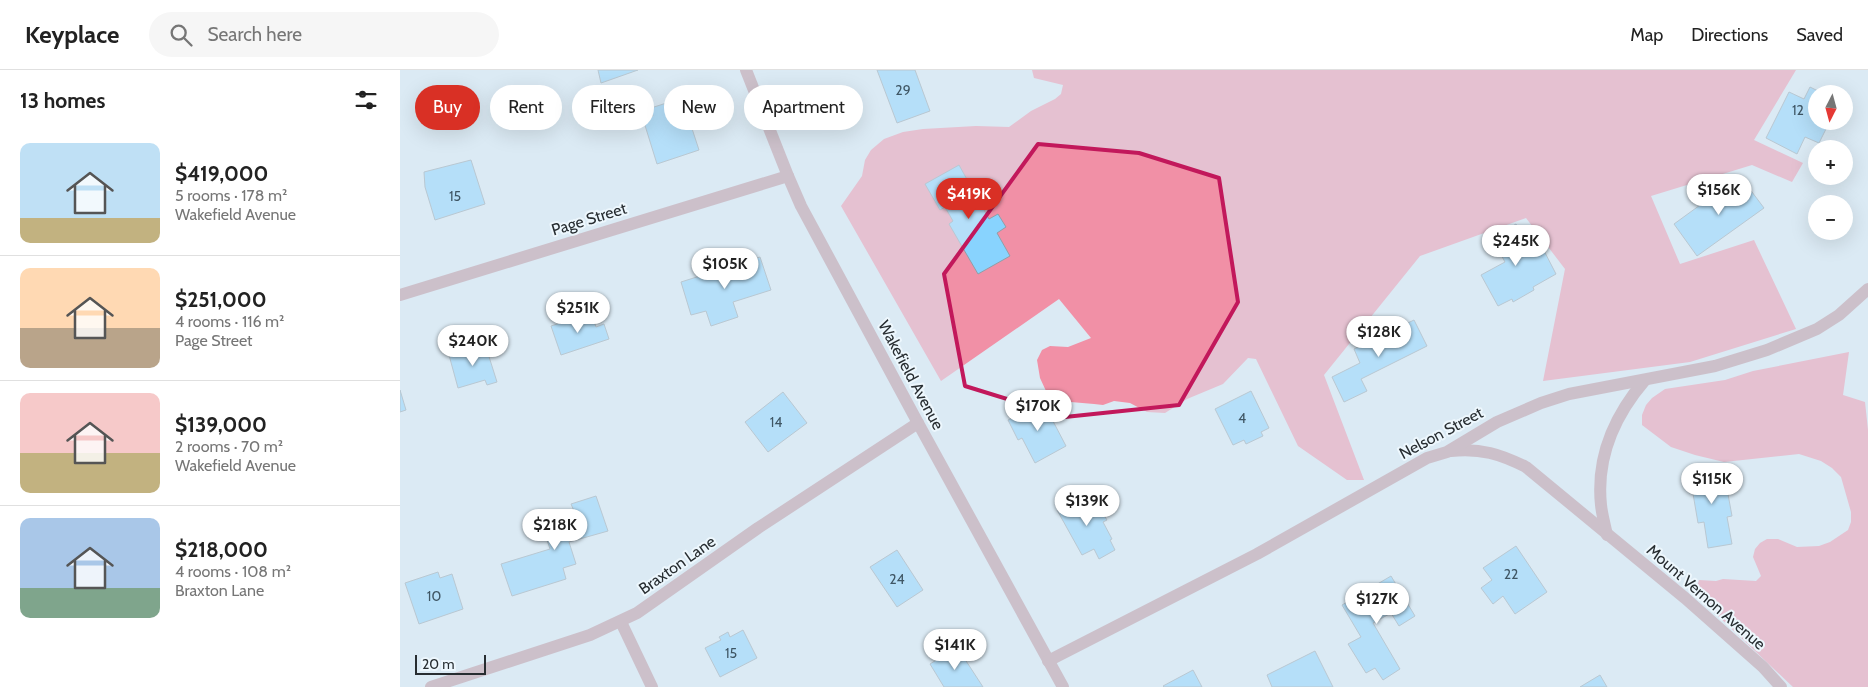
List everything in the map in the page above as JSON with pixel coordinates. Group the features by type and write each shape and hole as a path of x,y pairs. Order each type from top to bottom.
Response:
{"street":[{"name":"Wakefield Avenue","path":"746,70 788,176 802,206 918,424 1063,687"},
{"name":"Page Street","path":"400,295 788,176"},
{"name":"Nelson Street","path":"1048,661 1257,554 1427,458 1447,452 1497,422 1541,403 1569,394 1715,366 1767,350 1817,329 1861,297 1868,289"},
{"path":"1608,535 1601,506 1600,482 1604,452 1615,423 1631,397 1646,380"},
{"name":"Braxton Lane","path":"431,687 590,635 621,622 637,613 758,528 918,424"},
{"name":"Mount Vernon Avenue","path":"1447,452 1467,449 1485,451 1504,456 1526,467 1686,598 1763,667 1781,687"},
{"path":"621,622 652,687"}],"highlighted area":[{"path":"1038,144 1139,153 1219,178 1238,302 1179,405 1065,417 965,386 944,274"}],"shaded area":[{"path":"1032,70 1796,70 1754,140 1803,163 1792,182 1752,165 1651,196 1680,264 1754,240 1796,329 1690,362 1543,381 1565,269 1526,218 1420,256 1324,375 1364,480 1347,480 1298,446 1256,359 1248,358 1223,384 1187,399 1165,413 1147,412 1130,403 1114,401 1103,405 1059,401 1046,391 1040,378 1037,360 1042,350 1050,346 1068,347 1091,338 1059,299 941,381 841,206 862,176 865,160 871,150 884,139 903,132 923,129 976,126 1009,127 1031,111 1061,94 1063,85 1034,78"},
{"path":"1849,352 1843,395 1865,402 1868,430 1868,687 1793,687 1695,594 1699,580 1756,581 1761,576 1753,557 1755,549 1767,539 1778,539 1797,547 1819,546 1830,542 1848,530 1851,522 1851,512 1841,477 1821,461 1799,454 1724,462 1695,455 1671,447 1642,425 1642,415 1646,405 1652,398 1665,389 1725,380 1753,371"}],"building":[{"path":"598,70 638,70 601,83"},
{"path":"877,70 915,70 930,111 897,123"},
{"path":"1808,91 1808,130 1826,130 1820,140 1812,140 1805,137 1797,154 1766,138 1789,92 1804,99"},
{"path":"664,104 664,130 692,130 699,150 657,164 646,130 654,130 654,107"},
{"path":"471,160 485,204 435,220 425,187 424,172"},
{"path":"959,165 989,219 998,214 1006,227 997,233 1010,256 978,274 949,224 953,221 945,207 940,210 925,184"},
{"path":"1740,176 1764,208 1697,256 1674,224"},
{"path":"1516,224 1530,249 1540,243 1556,274 1533,287 1534,290 1513,302 1512,299 1498,306 1481,275 1505,262 1499,251 1494,254 1487,241"},
{"path":"760,257 771,290 733,302 738,317 711,326 706,311 691,315 681,282"},
{"path":"591,313 596,327 604,324 609,339 561,355 551,326"},
{"path":"1414,320 1427,346 1361,379 1367,391 1344,402 1332,377 1360,363 1354,349"},
{"path":"485,344 497,382 487,385 485,380 458,388 449,355"},
{"path":"400,390 406,410 400,412"},
{"path":"1251,391 1269,428 1261,432 1263,436 1246,444 1244,440 1233,445 1215,409"},
{"path":"783,392 807,423 768,452 745,422"},
{"path":"1043,402 1066,446 1035,463 1022,438 1018,440 1008,420"},
{"path":"1717,465 1719,479 1725,478 1732,516 1727,517 1732,544 1708,548 1704,522 1698,523 1689,470"},
{"path":"1088,493 1099,513 1102,512 1107,520 1103,522 1112,539 1110,540 1115,550 1099,559 1094,549 1082,555 1057,510"},
{"path":"596,496 608,531 569,542 576,564 563,568 566,579 512,596 501,564 550,549 546,537 565,531 566,535 576,532 570,512 574,511 571,504"},
{"path":"1516,546 1547,592 1515,614 1503,596 1493,604 1481,588 1492,580 1483,568"},
{"path":"897,550 923,590 897,607 870,567"},
{"path":"438,572 440,578 452,574 463,609 419,624 405,583"},
{"path":"1391,576 1415,616 1399,626 1391,613 1373,623 1400,669 1383,680 1375,668 1366,673 1348,644 1361,637 1342,605"},
{"path":"743,630 757,658 720,677 705,648 721,640 719,637 728,632 730,637"},
{"path":"957,647 983,687 944,687 930,664"},
{"path":"1315,651 1333,687 1272,687 1267,675"},
{"path":"1193,670 1202,687 1163,686"},
{"path":"1600,675 1607,687 1580,687"}]}
